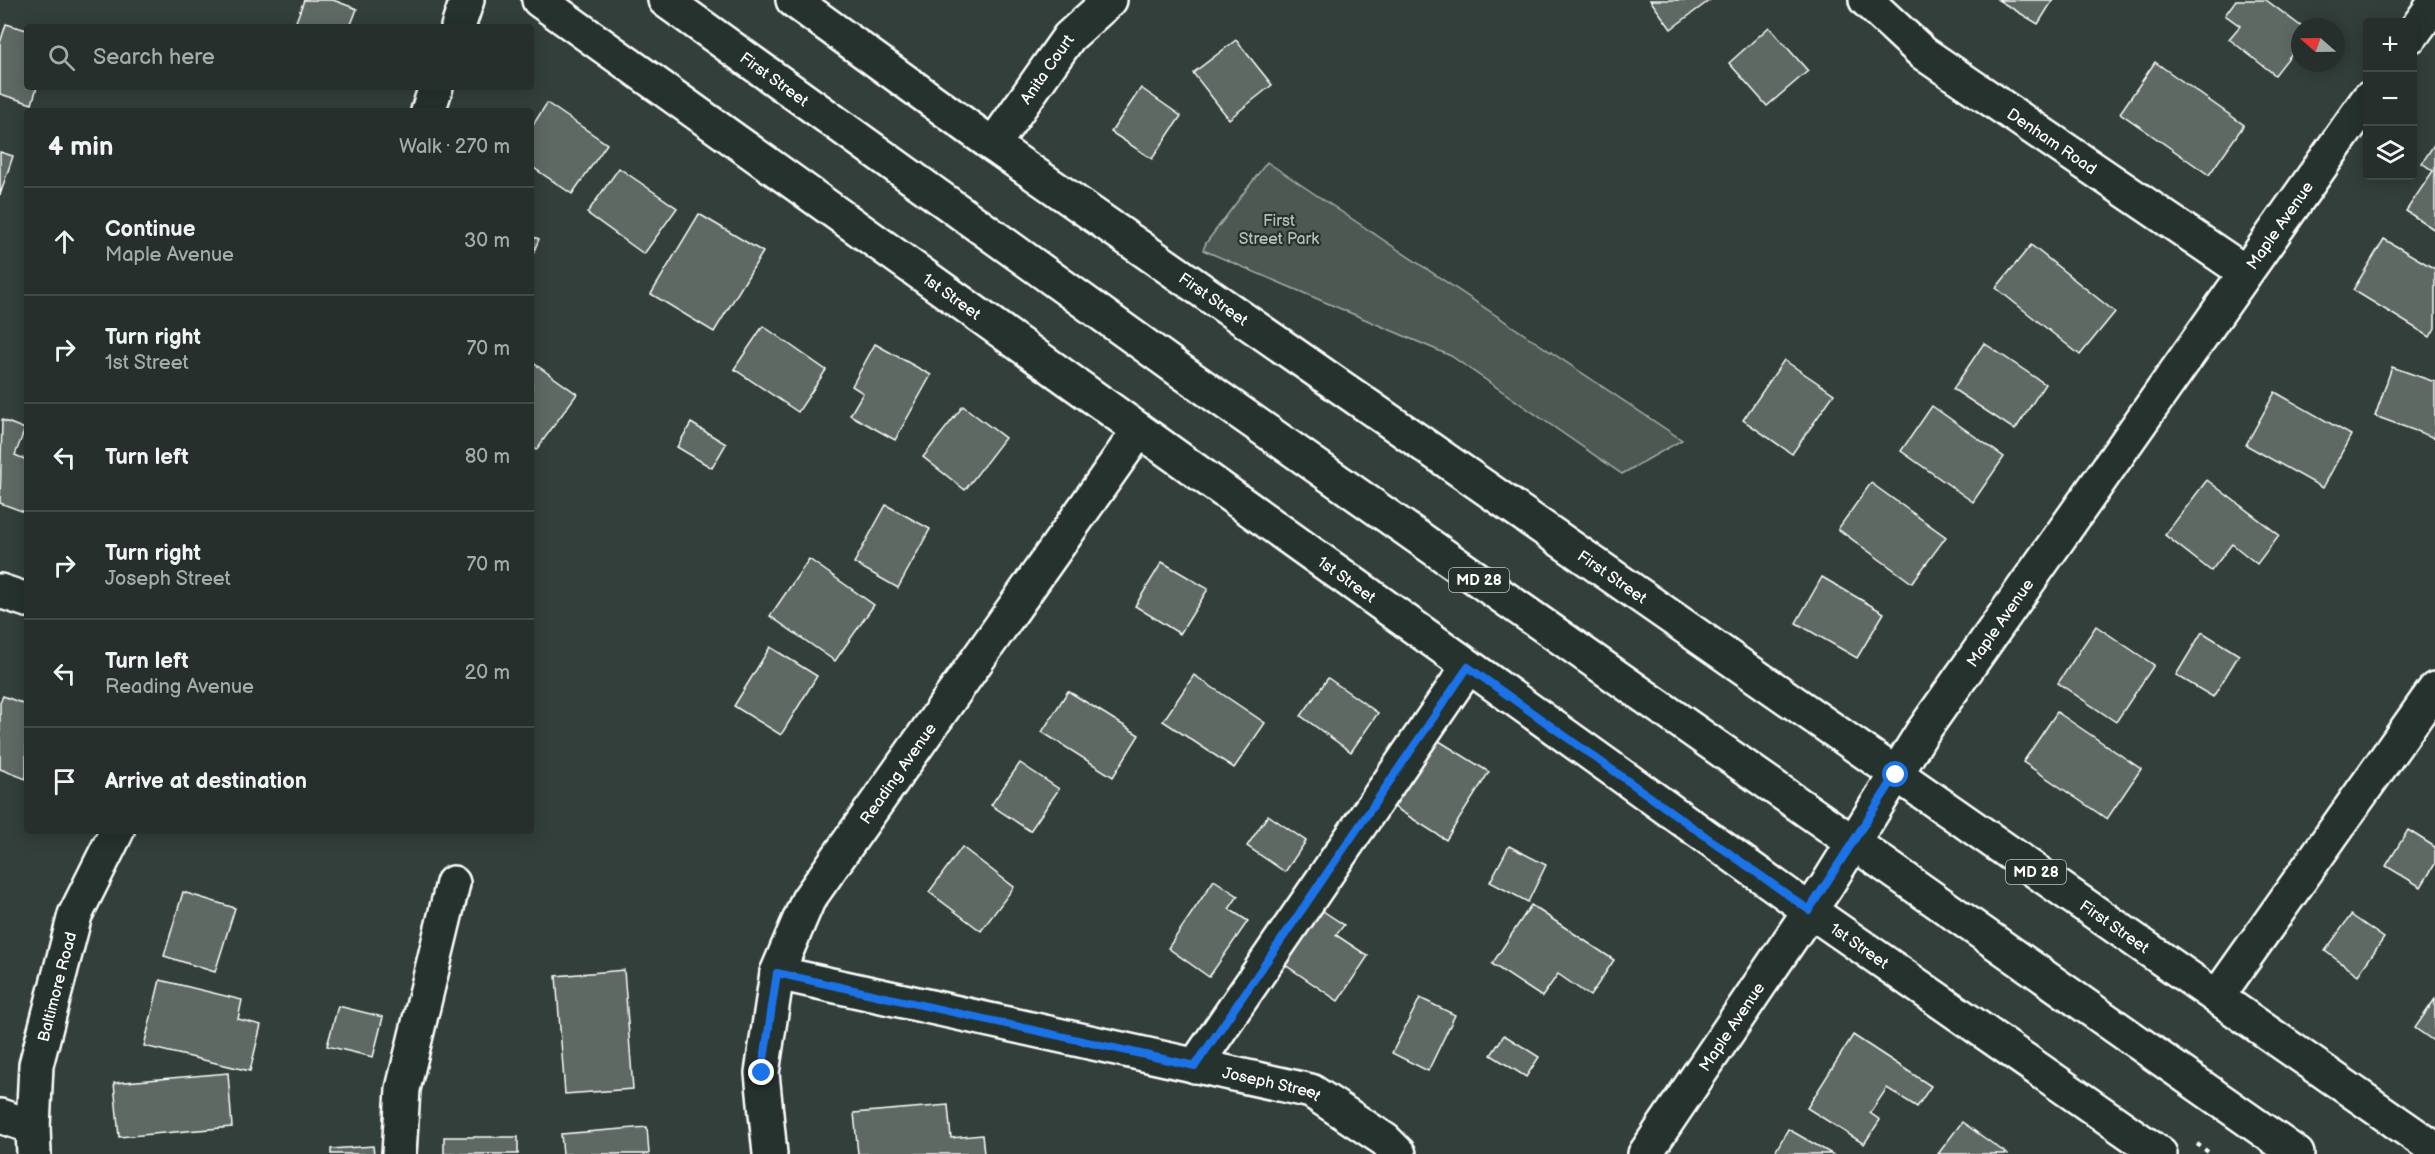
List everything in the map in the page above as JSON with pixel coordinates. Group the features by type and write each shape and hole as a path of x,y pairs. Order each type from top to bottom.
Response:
{"main road":[{"path":"459,24 467,0"},
{"name":"1st Street","path":"539,0 1138,432 1809,910 2160,1154"},
{"name":"First Street","path":"665,0 1178,369 2297,1154"},
{"name":"First Street","path":"793,0 993,145 2435,1149"},
{"name":"Anita Court","path":"993,145 1069,37 1110,0"},
{"name":"Denham Road","path":"1866,0 1923,53 2245,272"},
{"path":"2417,28 2435,3"},
{"path":"429,108 435,90"},
{"name":"Maple Avenue","path":"1645,1154 1854,844 1921,734 2363,105"},
{"name":"Reading Avenue","path":"770,1154 762,1073 777,973 808,900 1138,432"},
{"path":"0,591 24,599"},
{"path":"1195,1066 1468,667"},
{"path":"2217,997 2435,689"},
{"name":"Baltimore Road","path":"34,1140 36,1065 75,915 116,834"},
{"path":"399,1154 403,1089 453,883"},
{"name":"Joseph Street","path":"777,973 1311,1091 1385,1140 1399,1154"},
{"path":"0,1116 34,1140"}],"green space":[{"name":"First Street Park","path":"1267,162 1682,440 1622,474 1451,356 1203,250"}],"building":[{"path":"304,0 333,0 357,9 351,24 295,24"},
{"path":"1650,0 1710,0 1671,29"},
{"path":"1998,0 2053,0 2038,24"},
{"path":"2236,0 2266,0 2291,19 2291,55 2275,75 2229,39 2240,26 2225,15"},
{"path":"6,24 24,29 24,90 36,90 32,104 0,94 0,43"},
{"path":"1769,27 1808,71 1767,106 1729,63"},
{"path":"1236,40 1272,85 1229,119 1193,73"},
{"path":"2155,62 2244,125 2209,175 2120,113"},
{"path":"1141,88 1181,116 1152,159 1111,132"},
{"path":"547,103 607,144 572,194 534,168 534,123"},
{"path":"2435,143 2435,230 2406,211 2433,171 2422,163"},
{"path":"0,152 13,156 0,195"},
{"path":"619,168 677,208 644,254 587,213"},
{"path":"699,214 763,252 714,332 651,294"},
{"path":"534,237 539,239 534,252"},
{"path":"2384,239 2435,269 2435,328 2430,337 2353,290"},
{"path":"2031,245 2115,312 2080,355 1996,288"},
{"path":"763,326 826,370 798,412 734,369"},
{"path":"1984,343 2045,384 2015,430 1953,389"},
{"path":"875,344 931,375 895,440 850,415 863,393 852,386"},
{"path":"1784,360 1834,394 1792,454 1743,420"},
{"path":"534,363 577,394 536,450 534,448"},
{"path":"2392,367 2435,382 2435,438 2375,416"},
{"path":"2275,392 2351,435 2323,488 2246,445"},
{"path":"963,406 1005,438 965,490 923,457"},
{"path":"1932,406 2004,457 1973,502 1901,451"},
{"path":"2,420 24,429 15,455 24,459 24,512 0,503"},
{"path":"691,423 726,444 712,468 677,447"},
{"path":"2207,480 2279,535 2257,564 2232,544 2211,571 2165,535"},
{"path":"1871,483 1946,537 1912,583 1838,529"},
{"path":"886,505 930,529 898,588 854,563"},
{"path":"809,559 874,605 835,661 770,616"},
{"path":"1162,562 1208,589 1180,634 1135,606"},
{"path":"1822,577 1884,613 1857,658 1796,623"},
{"path":"2096,626 2154,665 2116,722 2058,683"},
{"path":"2202,632 2239,655 2213,697 2176,675"},
{"path":"770,647 817,676 781,735 734,706"},
{"path":"1194,675 1265,723 1234,768 1163,721"},
{"path":"1328,678 1378,713 1351,752 1301,716"},
{"path":"1068,691 1139,735 1113,777 1042,732"},
{"path":"3,696 24,704 24,778 0,769 0,703"},
{"path":"2057,712 2141,769 2107,819 2023,762"},
{"path":"1436,739 1489,772 1446,840 1394,807"},
{"path":"1020,763 1059,789 1030,831 991,805"},
{"path":"1268,815 1306,841 1285,872 1247,846"},
{"path":"2408,830 2435,847 2435,864 2421,887 2386,866"},
{"path":"1509,846 1546,865 1528,902 1490,882"},
{"path":"962,847 1014,887 981,931 929,892"},
{"path":"1214,880 1238,896 1229,909 1248,921 1209,977 1168,948"},
{"path":"183,892 235,908 215,972 164,956"},
{"path":"1531,905 1614,960 1590,996 1558,974 1542,997 1492,964"},
{"path":"1320,909 1344,925 1336,935 1368,956 1338,1001 1284,964"},
{"path":"2351,915 2384,938 2358,975 2325,951"},
{"path":"624,970 633,1089 565,1094 556,976"},
{"path":"160,980 242,1000 238,1019 261,1025 250,1071 144,1046"},
{"path":"1420,998 1455,1015 1428,1071 1392,1053"},
{"path":"2435,999 2435,1042 2415,1028"},
{"path":"338,1006 383,1017 373,1057 327,1046"},
{"path":"1504,1035 1539,1057 1526,1077 1491,1055"},
{"path":"1853,1035 1931,1086 1917,1107 1887,1088 1870,1113 1880,1120 1864,1144 1807,1108"},
{"path":"228,1073 232,1127 119,1137 114,1083"},
{"path":"948,1105 951,1138 982,1135 984,1154 858,1154 854,1113"},
{"path":"1962,1122 2007,1154 1938,1154"},
{"path":"647,1127 649,1154 563,1154 561,1134"},
{"path":"1788,1129 1832,1154 1774,1154"},
{"path":"444,1137 518,1137 518,1154 444,1154"},
{"path":"373,1146 374,1154 331,1154 331,1149"}],"route":[{"path":"762,1073 777,973 1195,1066 1468,667 1809,910 1854,844 1896,775"}]}
